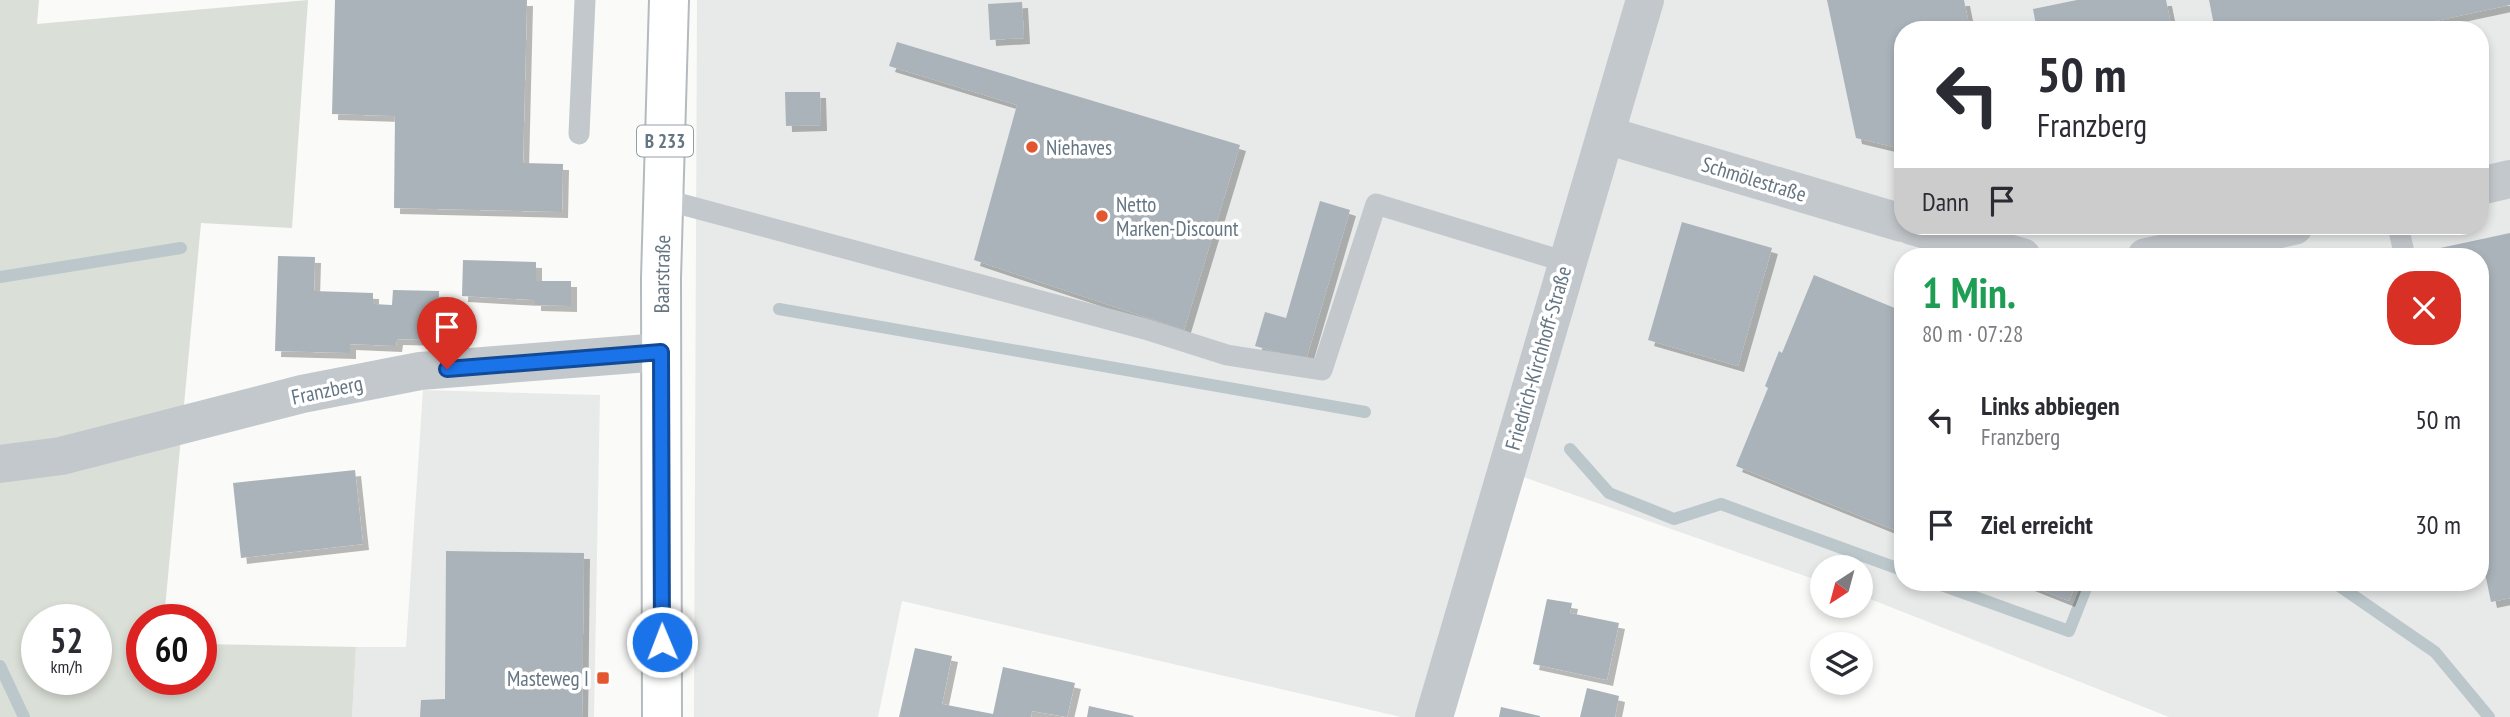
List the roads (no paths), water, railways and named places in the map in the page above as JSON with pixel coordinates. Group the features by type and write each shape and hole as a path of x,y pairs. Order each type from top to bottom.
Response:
{"main road":[{"name":"Baarstraße","path":"662,717 662,199 669,0"}],"street":[{"name":"Friedrich-Kirchhoff-Straße","path":"1434,717 1645,0"},
{"name":"Schmölestraße","path":"1606,135 1894,221"},
{"path":"2489,184 2510,179"},
{"path":"1944,235 1990,248"},
{"path":"2189,248 2251,235"},
{"name":"Franzberg","path":"0,464 61,456 302,394 420,371 661,352"}],"lane":[{"path":"579,134 585,0"},
{"path":"662,199 1145,329 1227,355 1322,370 1376,204 1566,262"}],"waterway":[{"path":"0,277 181,248"},
{"path":"779,309 1365,412"},
{"path":"1570,449 1609,493 1674,519 1721,504 1894,567"},
{"path":"1958,591 2069,631 2085,591"},
{"path":"2347,591 2435,652 2489,717"},
{"path":"0,666 24,717"}],"place":[{"name":"Niehaves","path":"1032,147"},
{"name":"Netto Marken-Discount","path":"1102,216"},
{"name":"Masteweg I","path":"603,678"}]}
